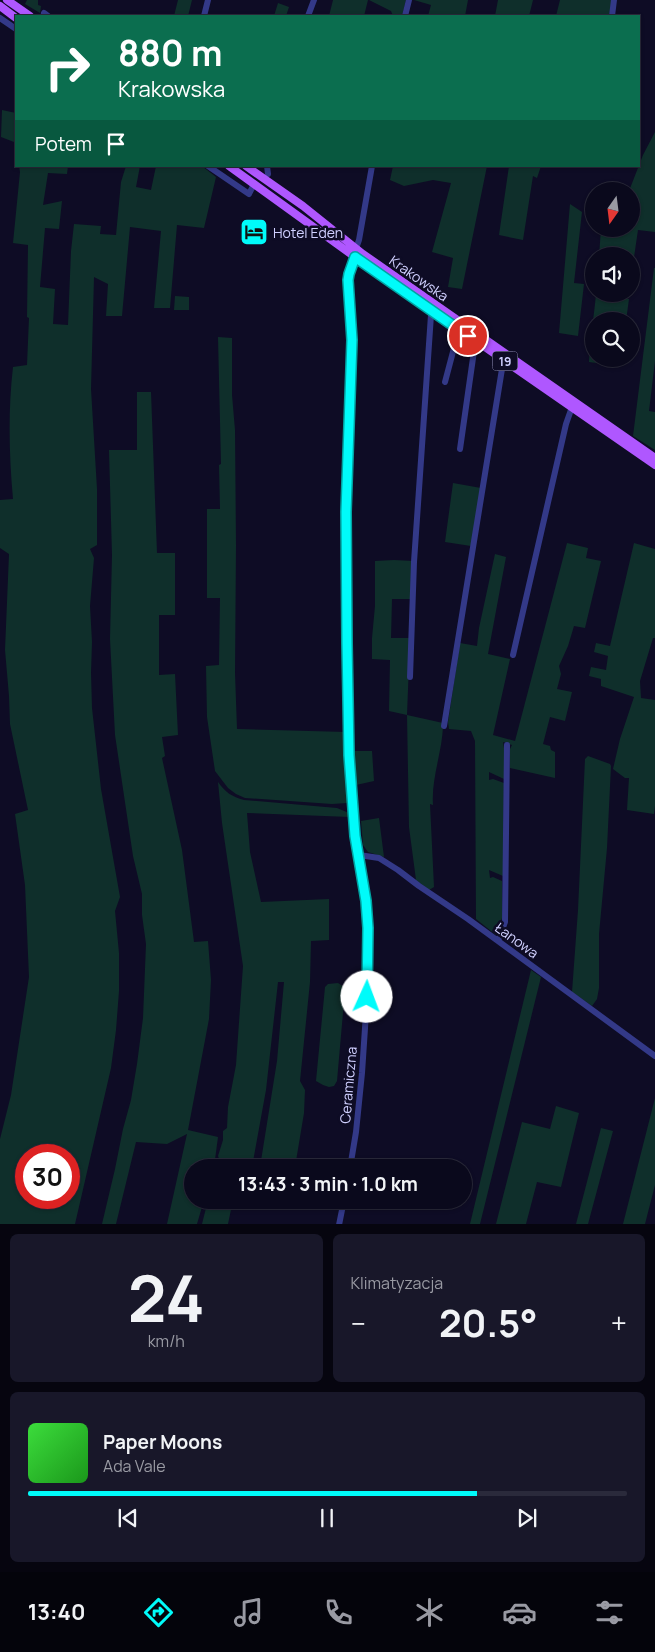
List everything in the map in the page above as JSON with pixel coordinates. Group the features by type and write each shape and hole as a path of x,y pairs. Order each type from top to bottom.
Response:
{"main road":[{"path":"7,0 29,15"},
{"path":"0,6 15,17"},
{"name":"Krakowska","path":"230,167 355,257 655,465"},
{"name":"Krakowska","path":"247,167 303,206 355,248 655,458"}],"street":[{"path":"204,15 208,0"},
{"path":"308,15 314,0"},
{"path":"405,15 409,0"},
{"path":"612,15 614,0"},
{"path":"0,18 15,28"},
{"path":"209,167 249,194 254,184"},
{"path":"267,167 268,174"},
{"name":"Ceramiczna","path":"352,1159 362,1074 368,984 366,901 355,836 350,786 346,512 352,340 348,280 355,257 355,248 361,233 372,167"},
{"name":"Krakowska","path":"410,677 414,566 433,311"},
{"path":"445,382 459,329"},
{"path":"460,449 474,351 478,342"},
{"path":"444,726 502,369 506,362"},
{"path":"513,655 566,424 572,407"},
{"path":"498,940 505,922 507,745"},
{"name":"Łanowa","path":"359,855 379,858 398,870 498,940 655,1056"},
{"path":"339,1224 342,1209"}],"green space":[{"path":"27,0 38,0 38,5 41,6 40,13 25,4"},
{"path":"178,0 192,0 188,15 174,15"},
{"path":"333,0 368,0 364,15 329,15"},
{"path":"369,0 406,0 402,15 393,15 391,11"},
{"path":"414,0 468,0 465,15 428,15 431,5"},
{"path":"498,0 533,0 529,15 495,15"},
{"path":"560,0 613,0 609,15 556,15"},
{"path":"278,3 289,7 286,15 274,15"},
{"path":"2,110 15,113 15,147 14,142 1,137"},
{"path":"655,132 655,232 640,230 640,182 632,182 640,167 640,163"},
{"path":"19,167 68,167 67,174 48,173 43,205 62,201 59,229 45,228 40,287 55,289 53,324 68,325 74,224 101,226 100,234 116,235 121,182 126,167 140,167 136,187 151,190 156,167 203,167 216,177 204,228 177,225 170,308 154,308 161,231 130,227 122,316 106,316 108,284 94,277 91,389 97,489 97,545 90,549 94,558 90,606 92,708 101,789 120,897 115,911 119,953 116,1030 111,1068 80,1202 80,1144 15,1144 15,1209 78,1209 75,1224 0,1224 0,1139 11,1095 29,977 25,885 15,814 28,810 10,724 5,650 9,554 0,548 0,500 13,499 10,400 13,367 27,365 29,318 27,317 28,245 13,243"},
{"path":"393,167 487,167 462,289 448,287 453,258 432,252 451,183 433,180 404,186 390,180"},
{"path":"509,167 541,167 537,178 533,176 523,240 499,235"},
{"path":"570,204 582,212 574,283 584,284 578,336 559,333"},
{"path":"600,238 637,238 636,247 600,247"},
{"path":"654,268 655,361 649,411 655,412 655,450 633,436"},
{"path":"175,296 189,297 189,310 174,310"},
{"path":"595,302 629,302 627,312 594,312"},
{"path":"218,337 232,338 232,395 235,430 235,673 237,729 346,732 349,801 347,803 332,804 245,798 228,788 215,771 207,717 206,666 219,665 220,598 207,598 207,509 220,509 219,465 221,464"},
{"path":"137,392 151,392 157,553 175,553 175,615 159,615 159,675 175,674 178,735 162,737 165,756 162,758 182,850 194,942 208,941 211,980 209,1019 188,1130 218,1137 215,1159 184,1159 184,1209 201,1209 197,1224 167,1224 187,1134 167,1144 136,1142 116,1224 102,1224 131,1100 143,1018 146,944 142,915 142,894 133,856 115,735 110,639 112,555 109,450 137,450"},
{"path":"453,483 481,488 471,546 445,542"},
{"path":"567,543 588,548 586,558 601,561 585,628 574,626 559,666 561,674 557,689 572,692 565,721 550,717 543,744 550,746 551,750 555,752 555,778 510,768 510,749 512,745 503,742 504,779 489,772 489,780 493,779 504,783 503,876 489,870 490,878 493,877 502,881 502,918 496,935 476,919 475,741 471,731 449,729 448,722 460,643 477,646 495,554 506,557 488,654 510,659 493,735 515,741"},
{"path":"634,543 655,549 655,638 653,638 640,681 641,698 655,700 654,814 627,810 629,778 625,778 613,769 620,739 634,697 601,686 601,679 589,676 591,667 606,670 608,656 594,652 596,643 610,646"},
{"path":"375,561 413,561 411,599 392,599 391,638 410,638 407,715 389,711 390,660 372,659"},
{"path":"407,715 443,723 434,784 433,805 430,804 434,887 429,890 416,880 409,827"},
{"path":"353,751 372,751 374,781 356,785"},
{"path":"588,756 611,766 607,848 599,934 599,988 597,999 592,1006 572,992 585,759"},
{"path":"218,782 229,794 244,800 337,808 349,813 350,817 247,813 250,852 261,902 329,899 329,940 311,941 310,982 300,1081 305,1090 304,1113 296,1159 261,1159 277,1061 284,982 278,982 266,1090 253,1159 219,1159 218,1156 223,1140 223,1131 227,1128 228,1107 236,1065 243,966 222,823"},
{"path":"379,818 384,857 368,852 363,845 361,821"},
{"path":"531,970 541,977 480,1224 470,1224"},
{"path":"338,983 345,990 337,1081 334,1086 329,1087 316,1081 325,987 328,984"},
{"path":"655,1098 655,1185 645,1224 623,1224"},
{"path":"556,1106 579,1113 561,1187 537,1182 526,1224 496,1224 522,1122 550,1129"},
{"path":"601,1128 613,1131 588,1224 576,1224"},
{"path":"206,1209 231,1209 228,1224 202,1224"}],"place":[{"name":"Hotel Eden","path":"254,232"}],"route":[{"path":"367,997 368,928 366,901 355,836 350,786 347,643 346,512 352,364 348,280 355,257 468,336"}]}
